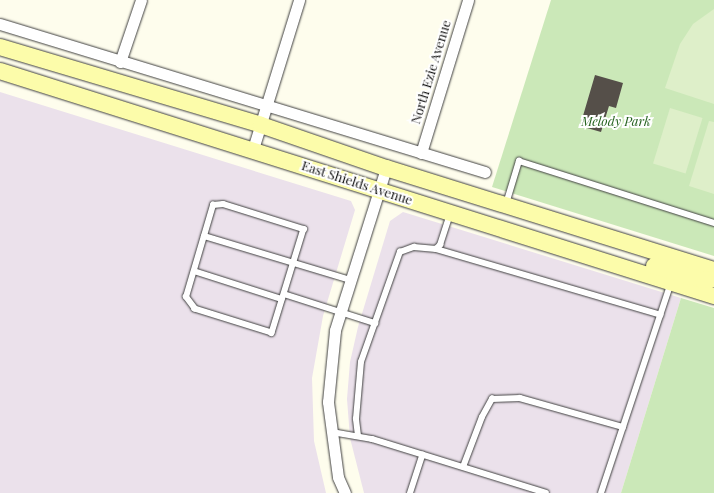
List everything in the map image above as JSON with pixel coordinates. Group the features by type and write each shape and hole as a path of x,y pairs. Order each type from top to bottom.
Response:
{"main road":[{"name":"East Shields Avenue","path":"0,47 261,125 386,168 714,270"},
{"name":"East Shields Avenue","path":"0,71 253,149 555,247 714,296"},
{"path":"555,247 601,250 703,280 714,279"}],"street":[{"path":"120,62 141,0"},
{"path":"253,149 299,0"},
{"name":"North Ezie Avenue","path":"421,153 468,0"},
{"path":"0,24 120,62 485,172"},
{"path":"345,493 338,477 328,402 335,330 378,189 386,168"}],"lane":[{"path":"505,206 519,161 714,223"},
{"path":"223,204 304,229 272,333 196,309 186,297 204,236 214,205 223,204"},
{"path":"436,249 440,244 450,213"},
{"path":"204,236 350,280"},
{"path":"358,436 356,419 358,383 362,362 400,252 414,247 436,249 661,315"},
{"path":"194,271 341,311 375,323"},
{"path":"601,493 671,282"},
{"path":"463,467 482,417 492,399 520,398 623,427"},
{"path":"332,432 358,436 546,493"},
{"path":"410,493 422,455"}],"shaded area":[{"path":"0,92 351,201 355,210 323,316 312,378 314,441 326,493 0,493"},
{"path":"403,212 681,298 621,493 364,493 350,438 347,399 350,362 358,327 390,221"}],"green space":[{"name":"Melody Park","path":"551,0 714,0 714,256 492,187"},
{"path":"714,9 714,104 665,88 680,44 693,24"},
{"path":"670,108 703,118 686,173 653,163"},
{"path":"709,121 714,122 714,194 689,186"},
{"path":"681,298 714,308 714,493 621,493"}],"building":[{"path":"595,75 623,83 616,108 609,106 601,132 580,126"}]}
